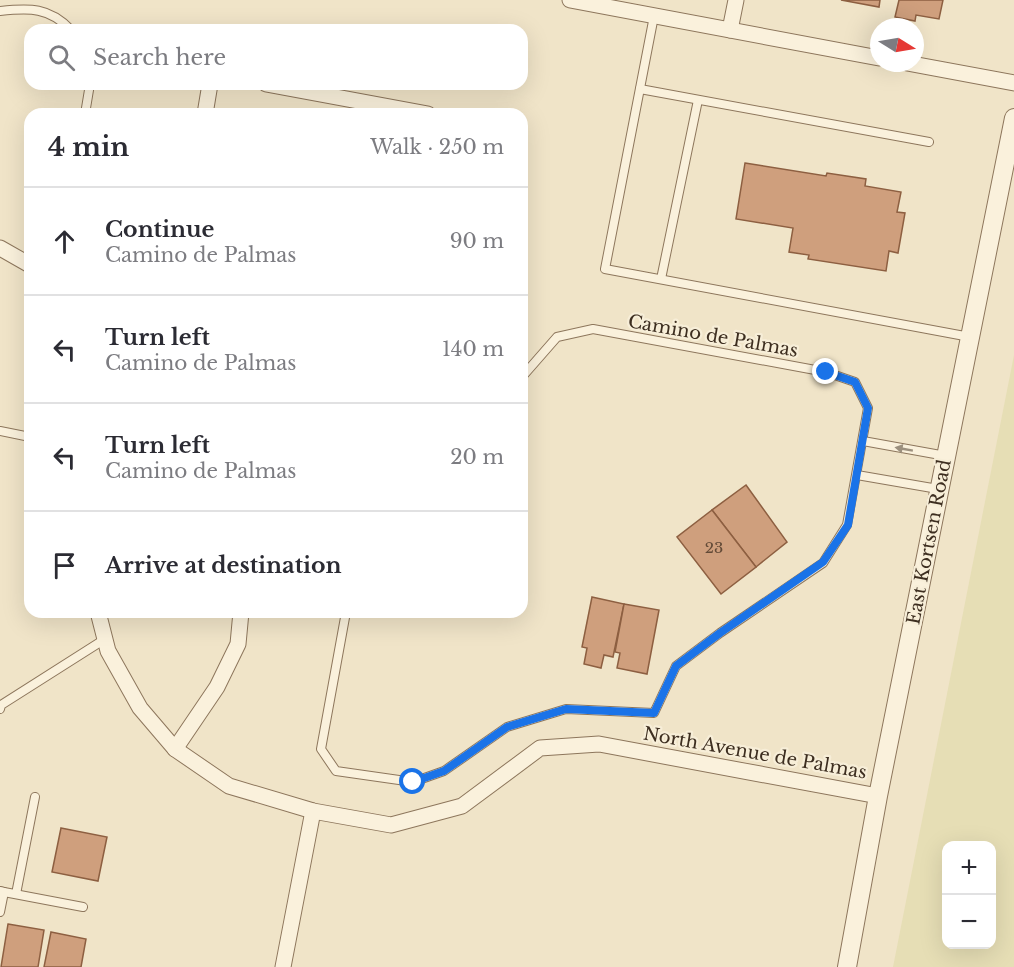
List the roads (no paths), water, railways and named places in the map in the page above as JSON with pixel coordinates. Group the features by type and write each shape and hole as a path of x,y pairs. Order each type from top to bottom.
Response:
{"street":[{"path":"570,0 870,56"},
{"path":"730,30 736,0"},
{"path":"924,66 1014,83"},
{"path":"206,108 209,90"},
{"path":"298,90 396,108"},
{"name":"East Kortsen Road","path":"847,967 878,796 1014,118"},
{"path":"0,248 24,260"},
{"name":"North Avenue de Palmas","path":"100,618 108,651 140,708 175,749 229,786 313,812 391,825 462,806 540,748 599,744 878,796"},
{"path":"175,749 217,687 238,644 240,618"},
{"path":"283,967 313,812"}],"lane":[{"path":"0,11 31,8 60,19 65,24"},
{"path":"654,16 605,269 970,337"},
{"path":"640,89 929,142"},
{"path":"86,108 89,90"},
{"path":"661,279 698,99"},
{"name":"Camino de Palmas","path":"345,618 321,749 336,771 413,782 444,771 507,727 566,709 654,713 676,666 823,562 848,525 868,408 855,382 826,372 592,329 557,336 528,370"},
{"path":"0,431 24,436"},
{"path":"863,441 946,456"},
{"path":"857,475 939,489"},
{"path":"0,709 1,705 105,639"},
{"path":"16,894 34,796"},
{"path":"0,912 2,891 84,907"}]}
